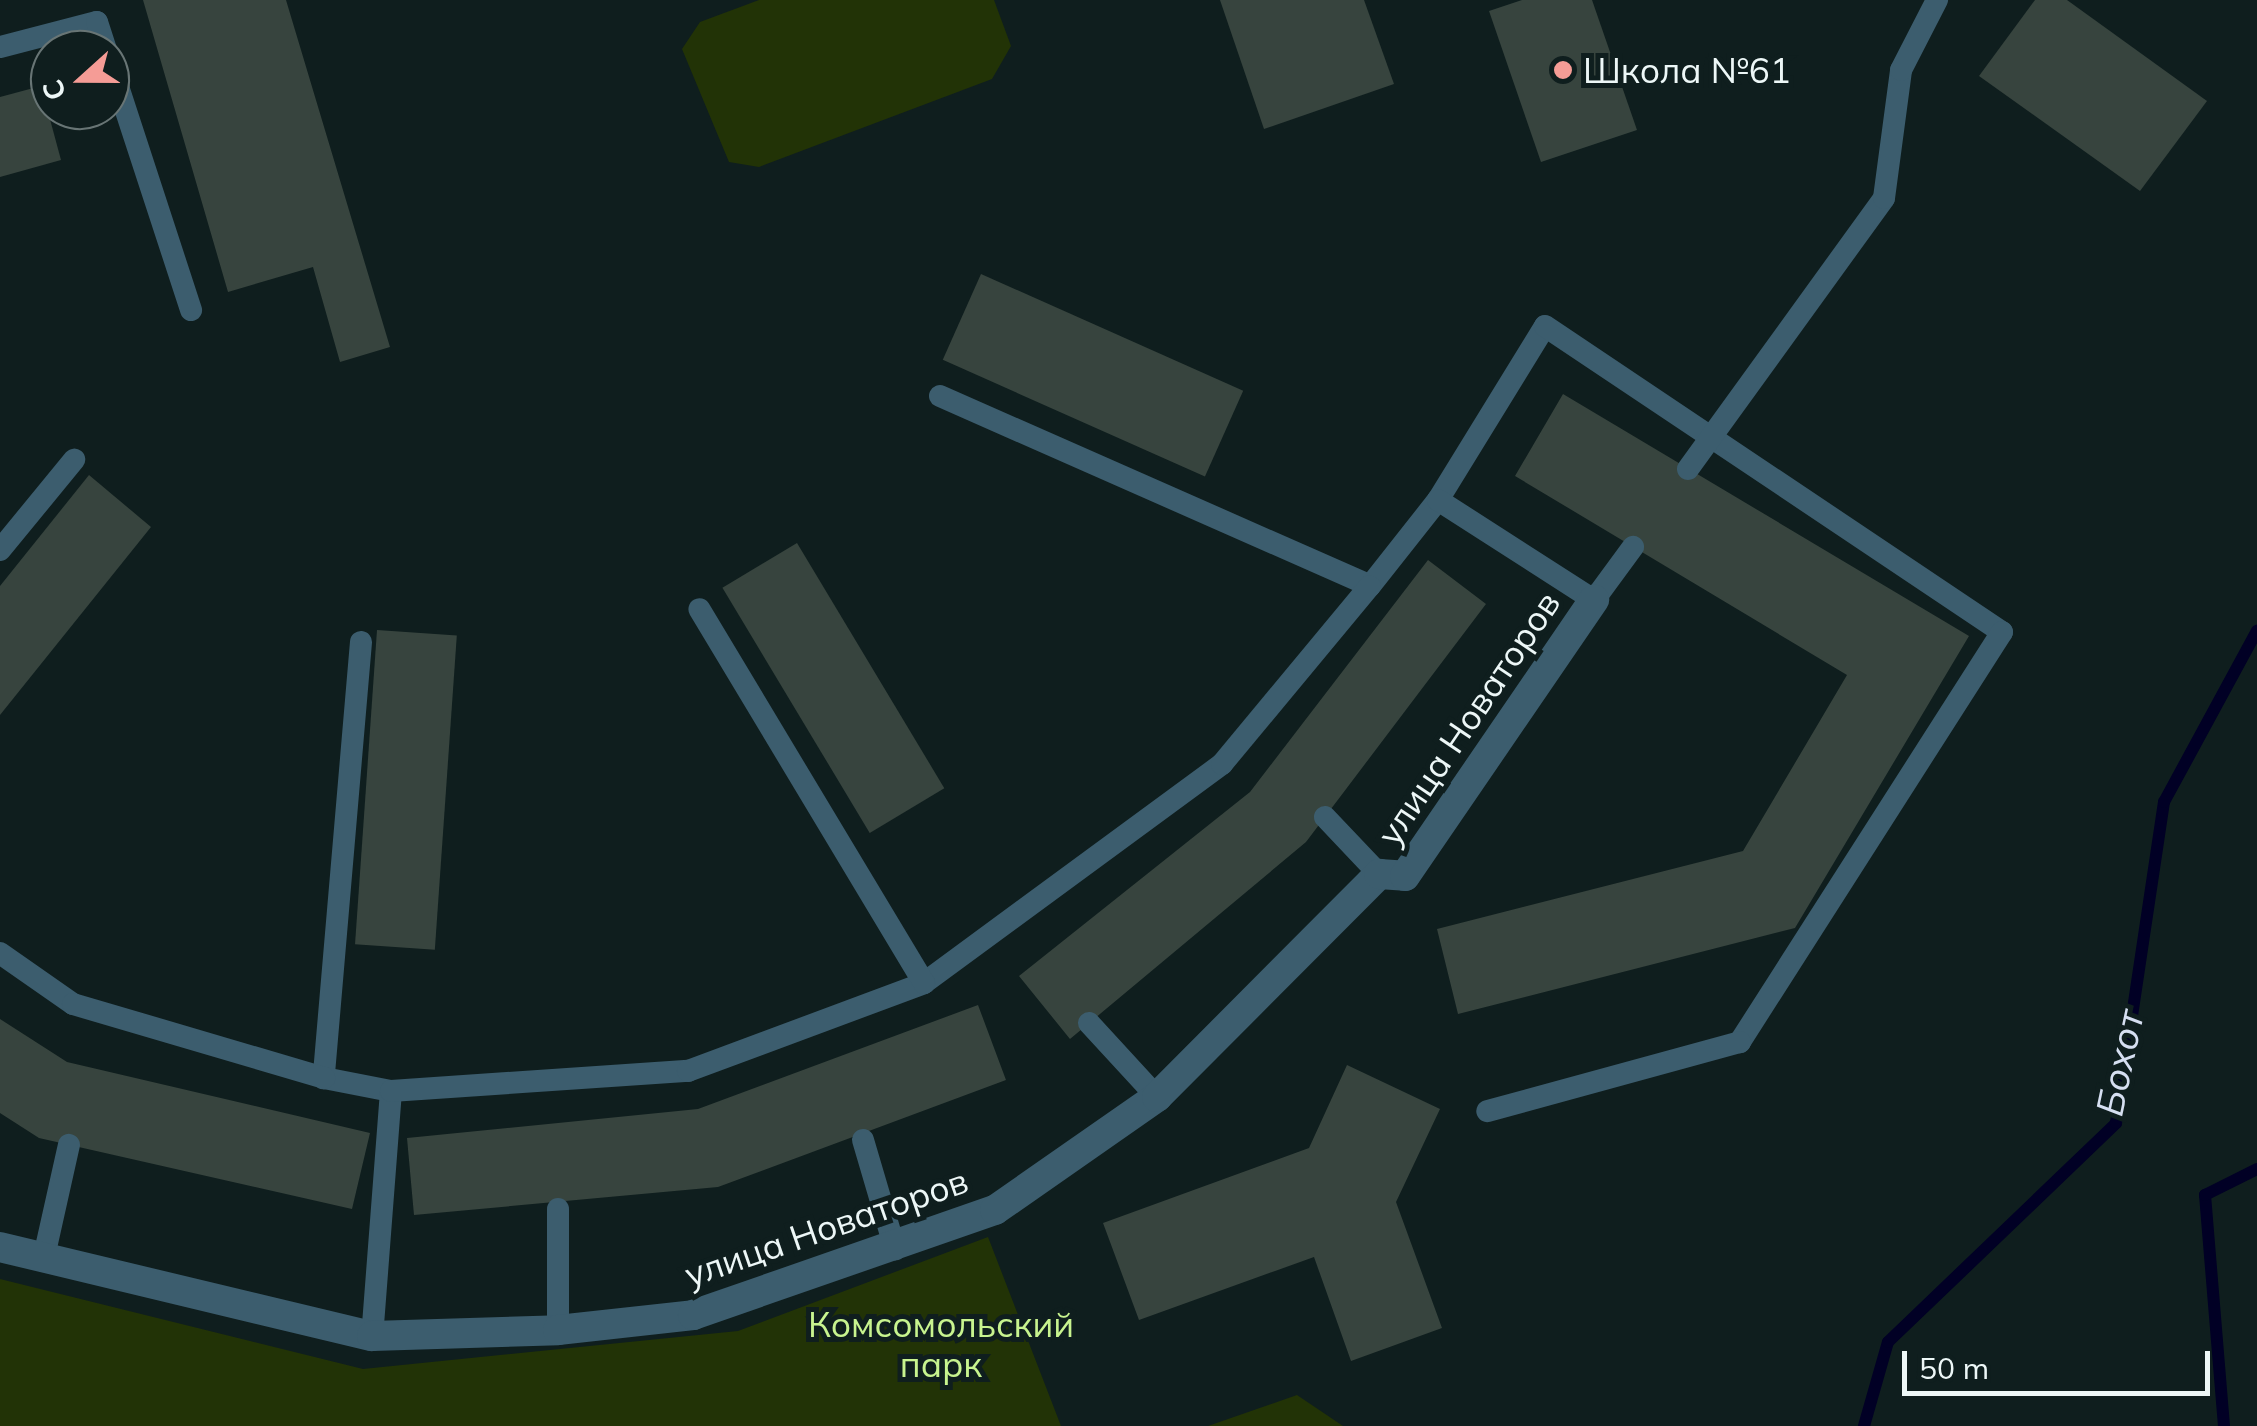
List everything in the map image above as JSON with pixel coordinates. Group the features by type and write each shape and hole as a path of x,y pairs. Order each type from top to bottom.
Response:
{"street":[{"name":"улица Новаторов","path":"0,1247 372,1336 558,1330 693,1315 895,1249 994,1210 1156,1097 1379,874 1405,876 1594,600"}],"lane":[{"path":"1688,468 1884,198 1901,70 1937,0"},
{"path":"65,30 97,22 100,30"},
{"path":"0,46 30,39"},
{"path":"130,123 191,310"},
{"path":"0,953 73,1004 324,1078 391,1091 688,1071 924,983 1222,764 1438,500 1545,326 2002,632 1740,1042 1487,1111"},
{"path":"940,396 1370,586"},
{"path":"0,550 74,460"},
{"path":"1438,500 1594,600 1633,546"},
{"path":"698,609 924,983"},
{"path":"324,1078 361,642"},
{"path":"1325,818 1379,874"},
{"path":"1088,1024 1156,1097"},
{"path":"372,1336 391,1091"},
{"path":"863,1140 895,1249"},
{"path":"43,1260 69,1145"},
{"path":"558,1210 558,1330"}],"green space":[{"path":"759,0 994,0 1011,46 992,79 759,167 729,162 682,49 700,22"},
{"name":"Комсомольский парк","path":"988,1237 1061,1426 0,1426 0,1279 363,1369 738,1331"},
{"path":"1297,1395 1343,1426 1208,1426"}],"building":[{"path":"143,0 286,0 390,347 340,362 313,267 228,292"},
{"path":"1220,0 1364,0 1394,84 1264,129"},
{"name":"Школа №61","path":"1522,0 1592,0 1637,130 1541,162 1489,11"},
{"path":"2035,0 2067,0 2207,101 2140,191 1979,76"},
{"path":"30,89 30,130 53,130 61,160 0,177 0,97"},
{"path":"981,274 1243,391 1205,477 943,360"},
{"path":"1563,394 1969,636 1795,928 1458,1014 1437,929 1743,851 1847,675 1515,476"},
{"path":"89,475 151,527 0,715 0,586"},
{"path":"797,543 944,788 870,833 722,588"},
{"path":"1428,560 1486,604 1306,842 1070,1039 1019,976 1250,792"},
{"path":"377,630 457,636 435,950 355,944"},
{"path":"978,1005 1006,1080 718,1187 414,1215 407,1138 698,1109"},
{"path":"0,1019 67,1062 370,1133 352,1209 39,1138 0,1113"},
{"path":"1347,1065 1440,1109 1396,1202 1442,1328 1351,1361 1314,1257 1139,1320 1103,1223 1309,1148"}],"waterway":[{"name":"Бохот","path":"1864,1426 1888,1342 2116,1123 2164,802 2257,631"},
{"name":"Бохот","path":"2224,1426 2205,1195 2257,1169"}],"place":[{"name":"Школа №61","path":"1563,70"}]}
